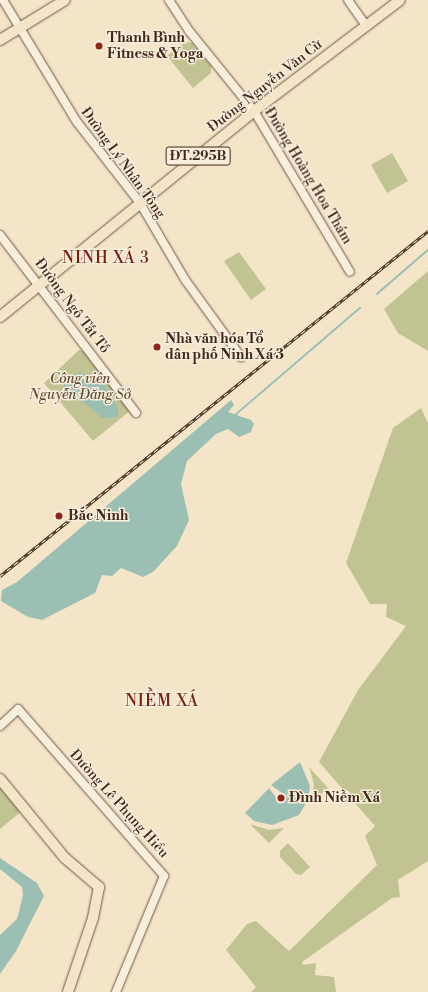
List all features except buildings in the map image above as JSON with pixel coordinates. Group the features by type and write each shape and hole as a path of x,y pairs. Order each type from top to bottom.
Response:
{"main road":[{"path":"0,40 65,0"},
{"name":"Đường Nguyễn Văn Cừ","path":"0,317 254,111 400,0"},
{"path":"0,779 65,858 100,887 68,992"}],"street":[{"name":"Đường Lý Nhân Tông","path":"3,0 77,122 140,203 186,281 241,357"},
{"name":"Đường Hoàng Hoa Thám","path":"169,0 190,32 254,111 350,272"},
{"path":"348,0 366,26"},
{"name":"Đường Ngô Tất Tố","path":"0,235 39,284 136,413"},
{"name":"Đường Lê Phụng Hiểu","path":"0,726 18,710 164,876 116,992"}],"green space":[{"path":"185,42 192,43 211,66 211,73 193,88 167,56"},
{"path":"392,153 408,181 387,193 371,165"},
{"path":"239,252 266,289 251,300 224,261"},
{"path":"428,271 428,351 398,333 384,309"},
{"name":"Công viên Nguyễn Đăng Sở","path":"79,350 86,351 131,410 93,441 44,383"},
{"path":"421,408 428,423 428,861 398,880 400,897 392,898 302,962 303,965 316,963 315,975 334,977 336,992 251,992 256,987 226,950 247,924 256,921 289,951 377,865 365,836 375,826 319,762 358,690 406,626 386,617 387,604 370,604 346,563 393,428"},
{"path":"309,767 328,788 311,803 314,784"},
{"path":"0,783 23,810 0,829"},
{"path":"250,824 269,830 284,828 269,843"},
{"path":"288,843 310,867 301,875 296,874 280,857 280,851"}],"water":[{"path":"80,372 105,385 118,408 118,417 102,418 85,403 64,395 63,381"},
{"path":"231,400 234,405 228,412 251,420 254,424 251,432 239,437 228,429 216,434 187,461 181,484 189,520 177,546 153,572 143,577 121,568 112,576 102,575 95,593 42,620 28,617 1,601 2,590 17,582"},
{"path":"300,762 310,786 308,800 299,815 272,825 254,821 245,813 269,788 280,803 287,797 271,785"},
{"path":"0,858 37,883 44,896 16,951 0,974 0,935 17,919 23,895 22,887 0,869"}],"waterway":[{"path":"377,294 428,250"},
{"path":"234,416 360,308"}],"railway":[{"path":"0,576 428,231"}],"place":[{"name":"Thanh Bình Fitness & Yoga","path":"99,46"},
{"name":"Nhà văn hóa Tổ dân phố Ninh Xá 3","path":"157,347"},
{"name":"Bắc Ninh","path":"59,516"},
{"name":"Đình Niềm Xá","path":"281,798"}],"district":[{"name":"NINH XÁ 3","path":"106,258"},
{"name":"NIỀM XÁ","path":"162,701"}]}
